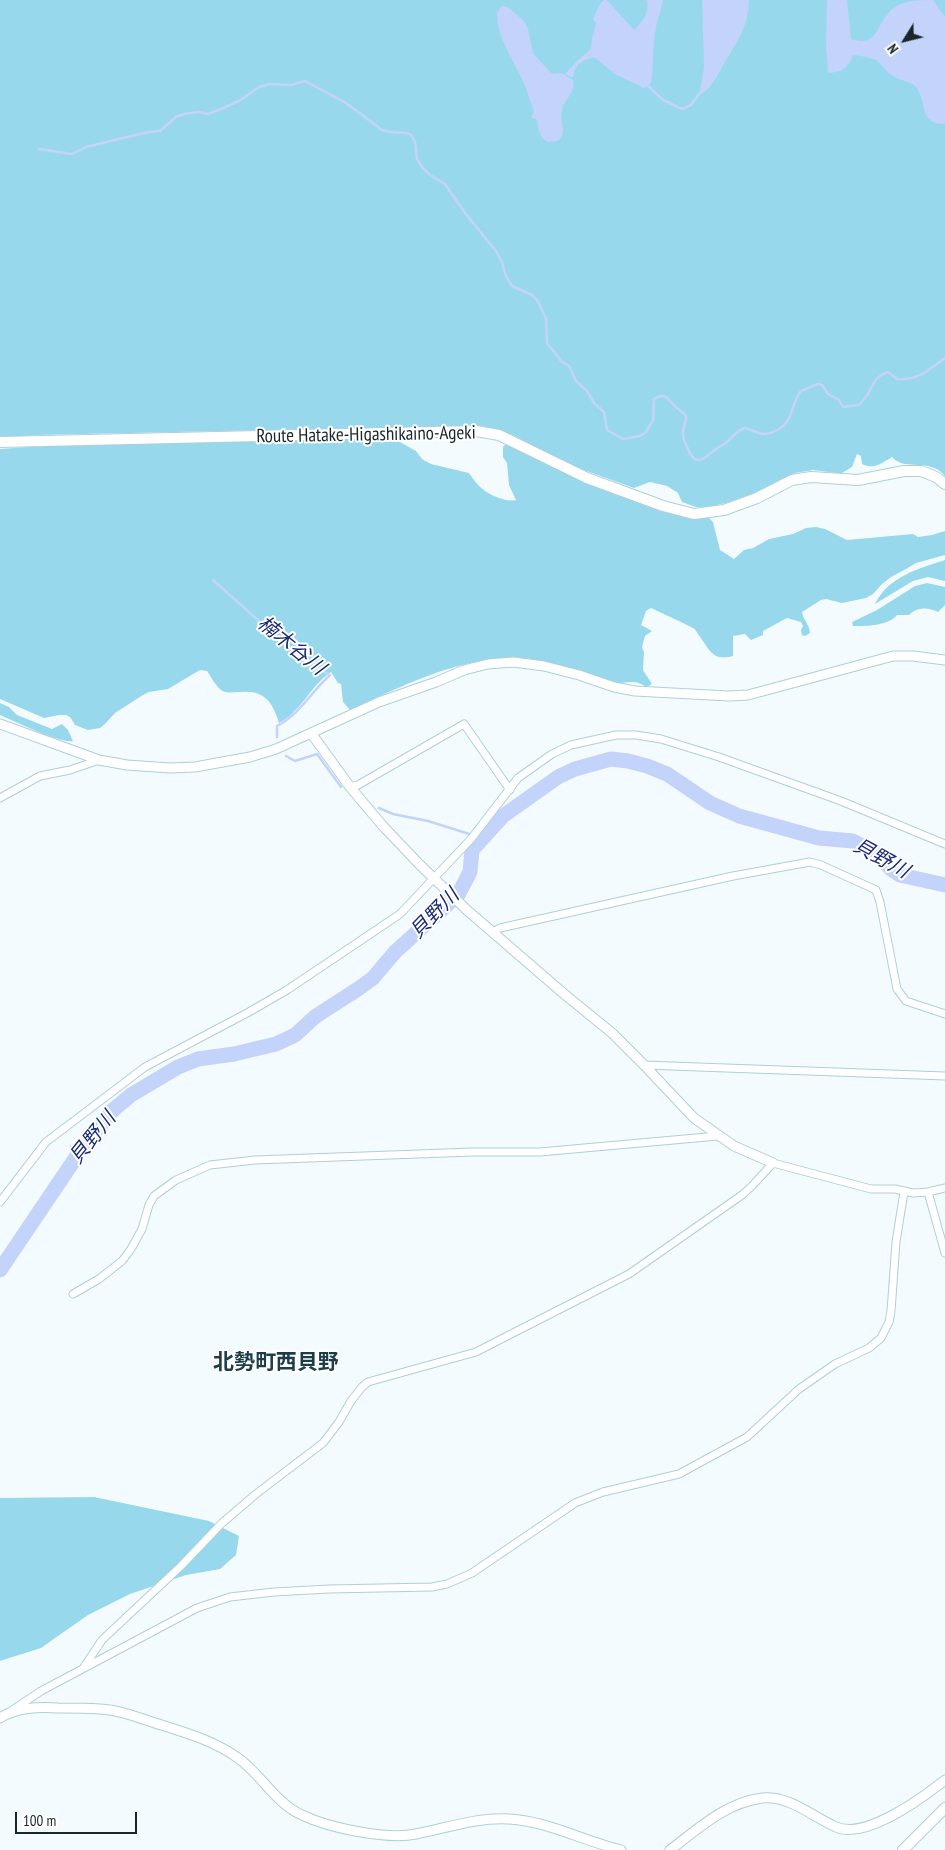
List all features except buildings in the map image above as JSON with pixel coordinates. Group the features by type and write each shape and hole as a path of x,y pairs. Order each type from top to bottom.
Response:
{"main road":[{"name":"Route Hatake-Higashikaino-Ageki","path":"0,442 476,431 498,435 587,478 663,506 694,514 724,510 757,498 792,480 811,476 858,480 904,471 921,471 936,477 945,484"},
{"path":"904,1850 945,1808"}],"street":[{"path":"0,724 99,760 127,765 170,768 195,767 250,757 276,749 386,699 464,670 488,664 513,662 544,666 579,675 614,688 635,691 729,696 748,695 893,656 913,656 945,660"},
{"path":"350,787 358,785 464,724 510,790"},
{"path":"311,733 350,787 382,825 468,911 612,1033 694,1118 718,1136 740,1149 773,1163 871,1189 928,1192 945,1188"},
{"path":"0,1202 46,1142 152,1062 249,1012 299,983 400,914 471,838 518,778 552,754 571,744 616,735 636,735 661,739 719,757 841,801 945,844"},
{"path":"0,798 40,776 70,770 99,760"},
{"path":"493,932 500,928 723,878 810,862 821,865 876,890 897,989 906,1001 945,1014"},
{"path":"644,1065 945,1076"},
{"path":"73,1294 99,1279 122,1261 142,1229 149,1205 154,1196 176,1180 210,1165 255,1160 472,1152 540,1152 718,1136"},
{"path":"82,1670 102,1640 126,1615 181,1566 222,1523 256,1494 323,1443 339,1422 351,1401 368,1382 476,1352 629,1274 742,1195 773,1163"},
{"path":"3,1716 41,1691 197,1608 230,1597 329,1589 432,1587 447,1584 472,1573 576,1503 603,1492 679,1474 747,1437 799,1390 836,1364 869,1348 884,1334 892,1311 896,1242 904,1192"},
{"path":"928,1192 945,1253"},
{"path":"3,1716 34,1707 100,1709 124,1713 192,1734 213,1743 239,1758 285,1805 301,1815 323,1823 370,1833 397,1836 476,1821 507,1819 529,1821 561,1829 597,1844 621,1850"},
{"path":"670,1850 726,1809 744,1801 764,1798 784,1801 811,1812 838,1828 860,1829 884,1820 925,1795 945,1780"}],"shaded area":[{"path":"0,0 945,0 945,476 939,470 932,467 904,464 892,457 878,465 866,466 862,464 861,456 857,454 852,467 842,473 813,470 795,473 754,493 730,502 708,507 696,507 682,502 678,493 667,486 650,482 634,488 570,465 513,435 496,429 461,426 35,435 0,438"},
{"path":"604,0 607,0 634,30 645,17 647,0 663,0 655,34 651,83 644,88 615,74 594,57 577,66 573,78 565,74 591,49 596,23 593,19"},
{"path":"702,0 749,0 747,18 738,40 715,80 702,94 700,91 704,67"},
{"path":"827,0 847,0 851,39 860,41 872,38 886,16 900,4 911,1 933,0 945,17 945,124 930,120 924,109 921,96 914,85 893,76 876,60 853,55 844,68 830,73 827,71"},
{"path":"502,6 509,8 524,21 528,29 533,53 550,72 553,74 561,73 573,80 573,89 565,102 561,114 563,130 558,141 547,142 539,132 537,120 531,117 534,112 527,91 500,31 497,13"},
{"path":"391,437 416,451 422,459 431,464 469,473 482,489 502,499 512,501 516,500 509,485 507,463 503,457 503,447 511,445 544,462 708,517 713,522 720,550 734,559 744,550 753,548 769,539 793,534 806,528 816,527 825,529 847,540 913,534 918,537 945,531 945,555 916,563 891,577 866,598 842,603 826,599 821,600 802,612 810,630 810,633 805,636 802,635 801,630 803,626 801,622 787,618 763,631 763,635 751,640 745,634 733,636 733,656 720,657 715,655 708,649 694,628 651,608 646,611 641,625 652,631 645,636 642,647 644,652 643,670 652,684 647,687 635,682 611,682 538,660 494,659 473,662 430,675 350,710 343,702 341,684 338,683 331,672 317,684 300,706 279,723 274,709 267,699 256,693 223,691 217,686 207,671 200,670 168,689 149,692 143,695 115,713 100,728 88,730 75,725 70,717 66,715 44,718 0,699 0,449 41,446"},
{"path":"945,560 945,581 928,577 913,581 875,604 881,594 896,580 915,570"},
{"path":"927,583 945,587 945,605 938,612 930,609 919,609 909,615 897,615 883,623 853,626 852,622 877,610 915,586"},
{"path":"0,703 9,707 17,715 52,729 62,724 68,730 73,741 48,736 0,715"},
{"path":"94,1497 209,1521 239,1536 236,1555 220,1569 186,1575 130,1594 88,1615 41,1648 0,1661 0,1498"}],"waterway":[{"path":"39,149 72,154 86,147 148,132 160,131 176,117 184,114 199,112 208,114 239,101 259,87 269,84 291,85 305,81 346,103 382,130 411,135 415,141 417,159 422,167 430,175 445,184 465,213 496,251 512,286 532,295 538,301 546,319 547,343 561,361 569,366 576,381 604,412 607,430 623,439 640,436 646,432 653,420 654,399 664,396 686,416 683,432 684,439 691,455 694,459 698,460 706,457 726,443 737,432 745,428 764,434 772,433 779,429 790,416 801,391 818,384 822,385 828,394 839,400 843,407 858,405 863,402 874,383 882,375 888,372 897,379 911,378 923,373 945,358"},
{"path":"645,83 663,100 682,109 691,105 702,90"},
{"name":"楠木谷川","path":"213,580 305,662 330,675 292,716 277,726 277,737"},
{"name":"楠木谷川","path":"286,756 295,761 317,754 341,787"},
{"name":"貝野川","path":"0,1270 83,1147 113,1110 131,1095 178,1067 198,1059 234,1054 276,1044 295,1035 316,1016 373,978 395,952 458,895 470,872 472,850 503,816 558,777 575,769 611,759 647,766 667,774 710,803 739,816 819,838 853,841 879,855 891,869 900,875 945,885"},
{"name":"楠木谷川","path":"379,808 393,814 428,821 482,838"},
{"path":"71,1146 83,1147"}],"district":[{"name":"北勢町西貝野","path":"276,1363"}]}
